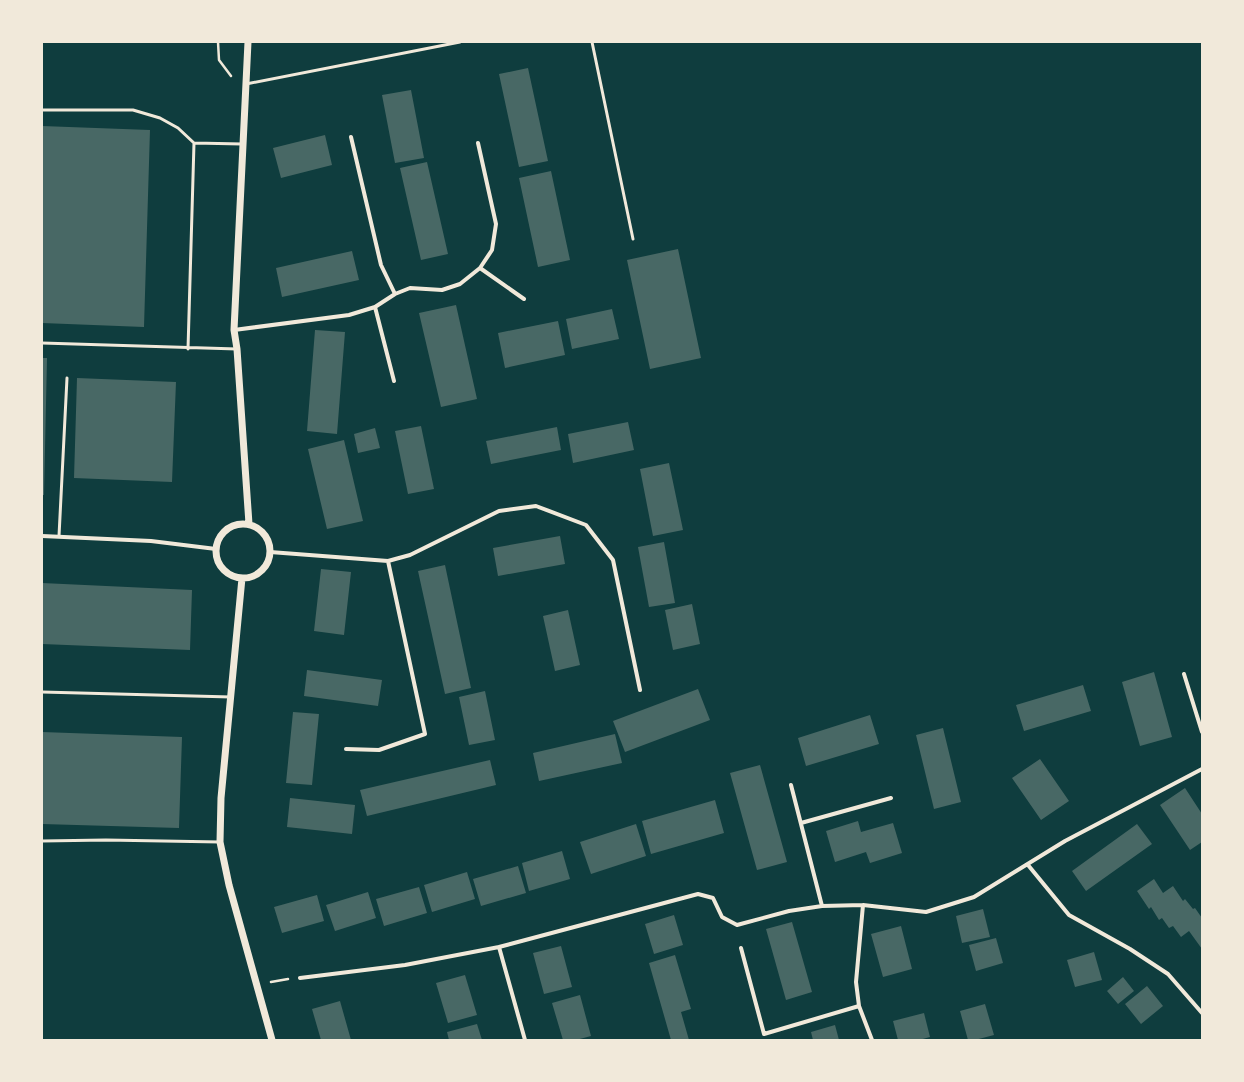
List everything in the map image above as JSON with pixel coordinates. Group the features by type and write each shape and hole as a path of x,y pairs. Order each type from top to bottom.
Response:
{"street":[{"path":"248,42 234,330 237,349 249,524"},
{"path":"351,137 381,265 395,294"},
{"path":"234,330 349,315 376,307 395,294 410,288 442,290 460,284 480,268 492,250 496,224 478,143"},
{"path":"480,268 524,299"},
{"path":"376,307 394,381"},
{"path":"270,552 388,561 410,555 499,511 536,506 586,525 613,560 640,690"},
{"path":"240,524 249,524 264,533 270,552 268,562 263,570 248,578 242,578 231,575 224,570 218,560 216,549 218,541 228,528 240,524"},
{"path":"42,536 151,541 216,549"},
{"path":"346,749 379,750 425,734 388,561"},
{"path":"242,578 221,798 220,842 228,885 272,1040"},
{"path":"1184,674 1202,732"},
{"path":"300,978 405,965 499,947 698,894 713,898 722,917 737,925 789,911 822,906 863,905 926,912 974,897 1065,841 1202,769"},
{"path":"791,785 822,906"},
{"path":"801,823 891,798"},
{"path":"1028,865 1069,914 1130,949 1168,974 1202,1014"},
{"path":"863,905 856,982 859,1006 872,1040"},
{"path":"499,947 525,1040"},
{"path":"741,948 765,1040"},
{"path":"764,1034 859,1006"}],"lane":[{"path":"246,84 460,42"},
{"path":"592,42 633,239"},
{"path":"42,110 134,110 160,118 178,128 194,142 243,144"},
{"path":"188,348 194,142"},
{"path":"42,343 237,349"},
{"path":"59,536 67,378"},
{"path":"42,692 231,697"},
{"path":"42,841 106,840 220,842"}],"path":[{"path":"218,42 219,60 245,93"},
{"path":"256,983 300,978"}],"building":[{"path":"528,68 548,161 519,167 499,74"},
{"path":"411,90 424,158 395,163 382,95"},
{"path":"42,126 150,130 144,327 42,323"},
{"path":"325,135 332,165 281,178 273,148"},
{"path":"427,162 448,254 421,260 400,168"},
{"path":"551,171 570,260 538,267 519,178"},
{"path":"678,249 701,358 650,369 627,260"},
{"path":"352,251 359,280 282,297 276,268"},
{"path":"456,305 477,399 441,407 419,313"},
{"path":"612,309 619,339 572,349 566,319"},
{"path":"558,321 565,355 505,368 498,333"},
{"path":"315,330 345,332 337,434 307,431"},
{"path":"42,358 47,358 44,495 42,495"},
{"path":"77,378 176,382 172,482 74,478"},
{"path":"628,422 634,450 573,463 568,434"},
{"path":"421,426 434,489 408,494 395,431"},
{"path":"557,427 561,450 491,464 486,441"},
{"path":"375,428 380,448 358,453 354,434"},
{"path":"344,440 363,521 327,529 308,449"},
{"path":"669,463 683,530 653,536 640,469"},
{"path":"560,536 565,564 498,576 493,548"},
{"path":"664,542 675,603 649,607 638,547"},
{"path":"445,565 471,688 445,694 418,571"},
{"path":"321,569 351,572 344,635 314,631"},
{"path":"42,583 192,590 190,650 42,644"},
{"path":"692,604 700,644 673,650 665,610"},
{"path":"568,610 580,665 555,671 543,616"},
{"path":"307,670 382,680 378,706 304,696"},
{"path":"1154,672 1172,737 1140,746 1122,682"},
{"path":"1083,685 1091,711 1024,731 1016,705"},
{"path":"698,689 710,720 625,752 613,721"},
{"path":"485,691 495,740 469,745 459,697"},
{"path":"293,712 319,714 312,785 286,783"},
{"path":"870,715 879,744 806,766 798,738"},
{"path":"943,728 961,802 934,809 916,735"},
{"path":"42,732 182,737 179,828 42,824"},
{"path":"615,734 622,763 539,781 533,753"},
{"path":"1040,759 1069,801 1041,820 1012,778"},
{"path":"490,760 496,785 367,816 360,790"},
{"path":"760,765 787,862 757,870 730,773"},
{"path":"1185,788 1202,814 1202,842 1190,850 1160,805"},
{"path":"290,798 355,805 352,834 287,827"},
{"path":"715,800 724,833 651,854 642,821"},
{"path":"858,821 861,832 893,823 902,853 870,863 866,852 835,862 826,831"},
{"path":"636,824 646,856 591,874 580,842"},
{"path":"1137,824 1152,844 1086,891 1072,871"},
{"path":"562,851 570,879 529,891 522,863"},
{"path":"518,866 526,893 481,906 473,879"},
{"path":"467,872 475,899 432,912 424,885"},
{"path":"1154,879 1163,893 1173,886 1183,901 1185,899 1193,909 1195,908 1202,918 1202,949 1189,931 1181,937 1173,926 1169,928 1162,918 1159,920 1151,907 1149,909 1137,891"},
{"path":"419,887 427,913 384,926 376,899"},
{"path":"368,892 376,918 335,931 326,905"},
{"path":"317,895 324,921 282,933 274,907"},
{"path":"983,909 990,937 962,943 956,916"},
{"path":"674,915 683,945 654,954 645,924"},
{"path":"792,922 812,992 786,1000 766,929"},
{"path":"901,926 912,969 883,977 871,934"},
{"path":"996,938 1003,963 976,971 969,945"},
{"path":"561,946 572,987 544,994 533,953"},
{"path":"1094,952 1102,980 1075,987 1067,960"},
{"path":"675,955 691,1009 681,1012 689,1040 671,1040 649,963"},
{"path":"465,975 477,1015 448,1023 436,983"},
{"path":"1123,977 1134,991 1118,1004 1107,991"},
{"path":"1147,986 1163,1006 1141,1024 1125,1004"},
{"path":"580,995 591,1036 576,1040 563,1040 552,1003"},
{"path":"340,1001 351,1040 321,1040 312,1009"},
{"path":"985,1004 994,1035 975,1040 968,1040 960,1011"},
{"path":"924,1013 930,1037 919,1040 898,1040 893,1021"},
{"path":"477,1024 482,1040 449,1040 447,1032"},
{"path":"835,1025 839,1040 813,1040 811,1032"}]}
